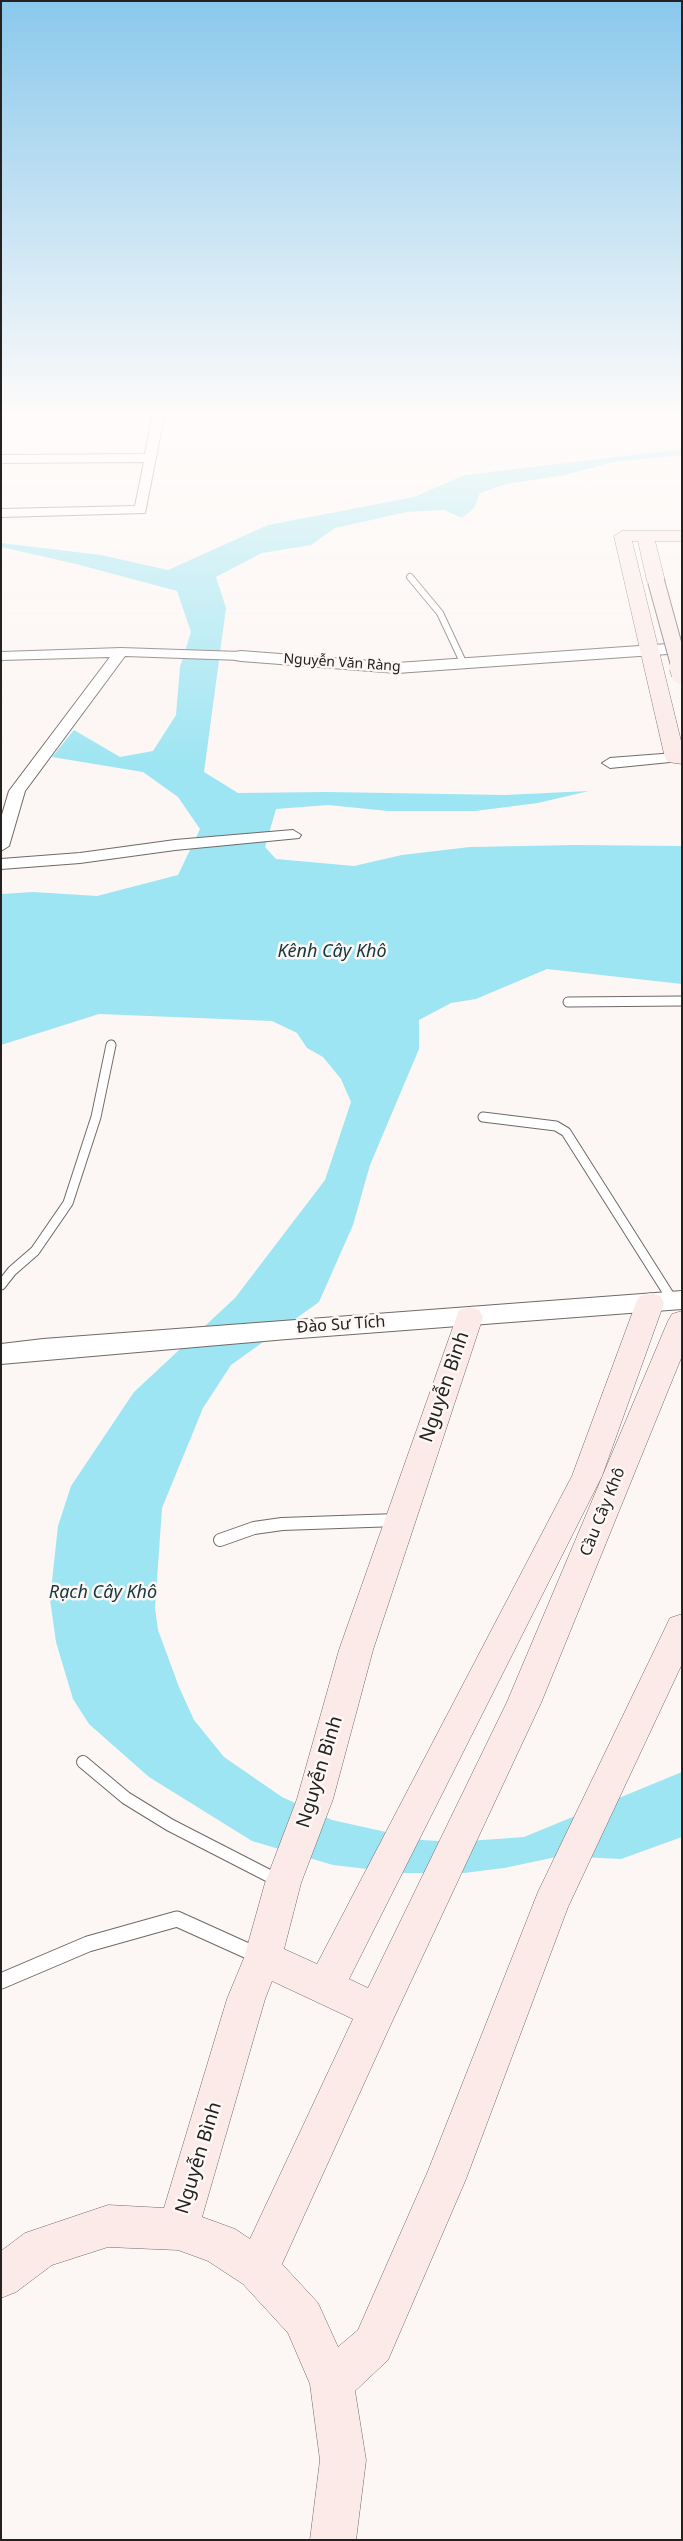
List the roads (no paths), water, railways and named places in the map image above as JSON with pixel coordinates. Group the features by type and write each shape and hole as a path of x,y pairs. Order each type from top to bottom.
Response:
{"main road":[{"path":"679,758 622,536 682,536"},
{"path":"645,536 682,674"},
{"path":"325,1987 672,1306"},
{"name":"Cầu Cây Khô","path":"258,2269 377,2011 524,1703 672,1306"},
{"name":"Nguyễn Bình","path":"178,2229 246,1999 263,1958 287,1874 315,1799 356,1650 469,1317"},
{"path":"332,2383 374,2345 445,2179 551,1904 682,1628"},
{"path":"263,1958 377,2011"},
{"path":"1,2277 40,2248 108,2226 178,2229 220,2244 258,2269 303,2318 332,2383 343,2460 332,2540"}],"street":[{"name":"Nguyễn Văn Ràng","path":"1,656 121,652 163,653 241,656 397,668 682,648"},
{"path":"1,846 17,791 121,652"},
{"path":"610,763 679,758"},
{"path":"1,864 80,858 175,845 293,835"},
{"name":"Đào Sư Tích","path":"1,1354 43,1348 287,1329 672,1306"}],"lane":[{"path":"410,577 443,618 463,662"},
{"path":"568,1002 682,1001"},
{"path":"1,1285 12,1271 35,1251 68,1203 96,1117 111,1045"},
{"path":"482,1118 556,1126 566,1132 672,1306"},
{"path":"220,1540 254,1528 282,1524 400,1520"},
{"path":"83,1762 126,1798 170,1825 287,1874"},
{"path":"1,1981 88,1944 177,1919 263,1958"}],"water":[{"path":"256,531 331,531 311,545 262,553 216,577 226,608 204,772 238,793 328,792 505,795 589,791 538,803 475,811 388,811 328,805 276,809 265,847 276,859 354,866 402,855 470,847 682,846 682,984 547,969 476,999 451,1003 419,1020 419,1049 370,1165 353,1225 319,1302 231,1365 203,1408 162,1508 155,1608 158,1630 179,1687 194,1720 224,1757 282,1797 332,1820 422,1840 455,1842 524,1837 682,1772 682,1837 621,1859 561,1856 504,1868 464,1873 402,1873 333,1865 252,1841 149,1777 89,1724 73,1699 56,1642 50,1599 58,1526 71,1486 134,1392 235,1298 325,1180 351,1102 341,1079 323,1057 307,1048 297,1033 272,1021 99,1014 1,1045 1,894 33,892 97,896 178,875 200,829 178,797 143,772 52,757 74,730 120,757 153,751 176,715 180,667 191,632 177,591 76,564 1,547 1,543 101,555 168,570"}],"water label":[{"name":"Kênh Cây Khô","path":"332,952"},
{"name":"Rạch Cây Khô","path":"103,1593"}]}
